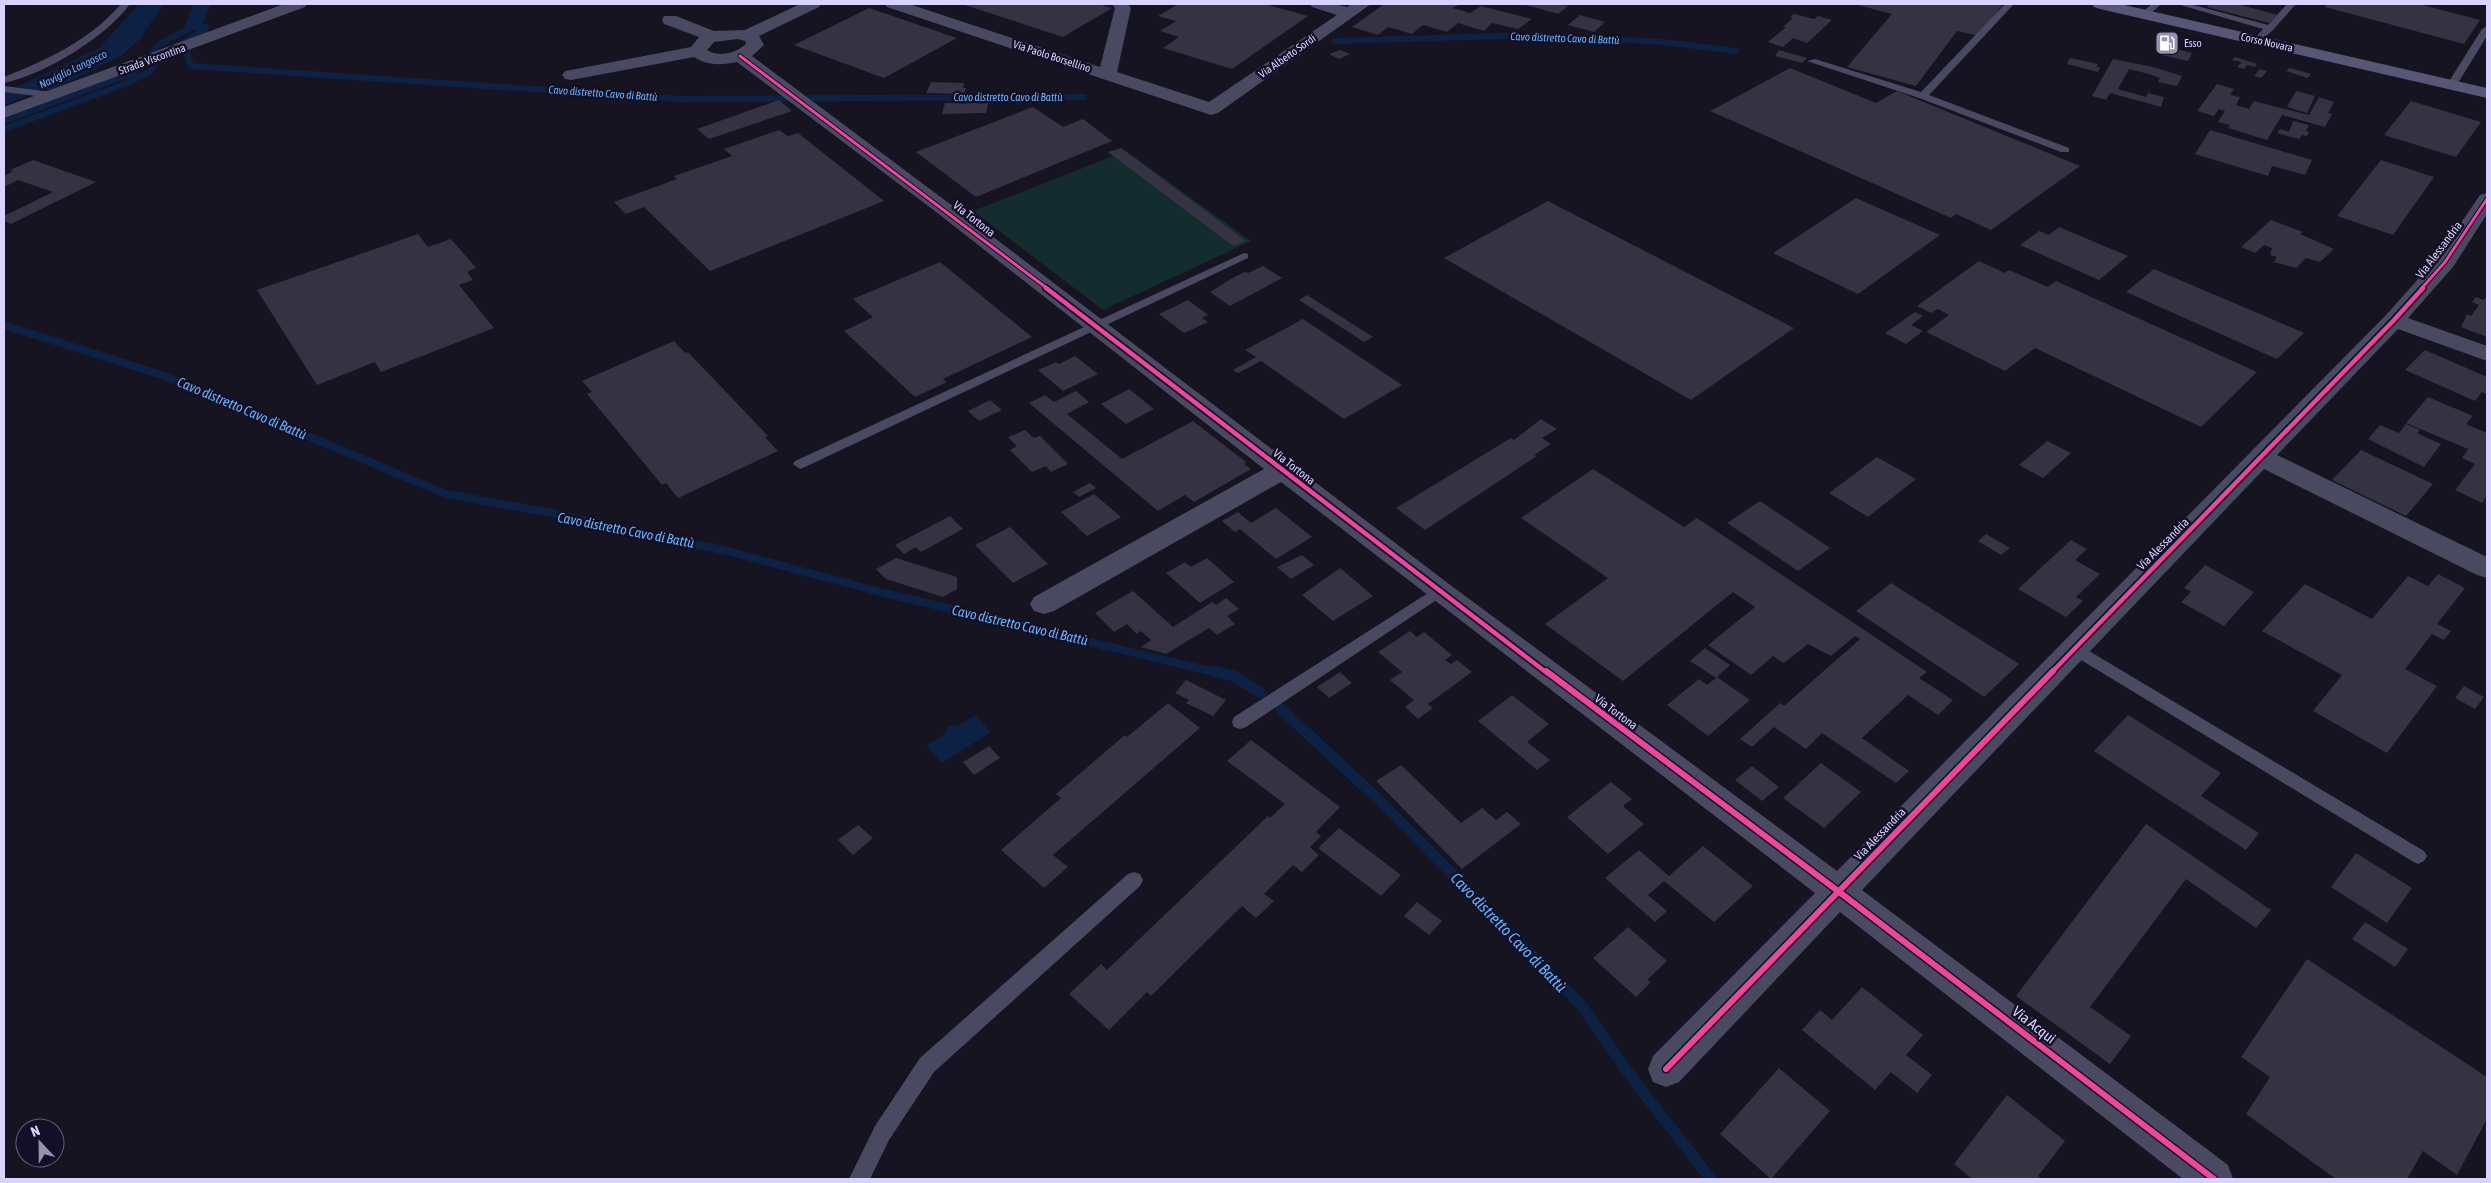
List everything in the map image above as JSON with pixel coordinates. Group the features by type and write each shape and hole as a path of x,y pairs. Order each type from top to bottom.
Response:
{"main road":[{"name":"Corso Novara","path":"2100,4 2152,7 2258,40 2433,81 2487,101"},
{"name":"Corso Novara","path":"2433,81 2453,83 2487,92"}],"street":[{"name":"Strada Viscontina","path":"4,113 46,94 134,65 299,4"},
{"path":"747,36 813,4"},
{"name":"Via Paolo Borsellino","path":"893,4 1211,109"},
{"path":"1107,75 1123,8 1120,4"},
{"path":"1318,4 1356,8"},
{"name":"Via Alberto Sordi","path":"1211,109 1356,8"},
{"path":"670,20 714,37"},
{"path":"571,75 698,51 706,57 713,59 740,56 754,45 752,38 732,34 714,37 701,43 698,51"},
{"name":"Via Tortona","path":"740,56 1439,591 1838,891"},
{"name":"Via Alessandria","path":"1666,1069 2074,648 2262,458 2394,320 2445,262 2487,199"},
{"path":"2394,320 2487,354"},
{"path":"2262,458 2487,568"},
{"path":"1044,604 1282,470"},
{"name":"Via Acqui","path":"1838,891 2214,1179"}],"lane":[{"path":"5,86 57,57 118,15 126,4"},
{"path":"1923,96 2010,4"},
{"path":"2181,4 2270,28"},
{"path":"2258,40 2292,4"},
{"path":"2453,83 2487,29"},
{"path":"1812,61 1923,96 2065,150"},
{"path":"5,86 46,94"},
{"path":"800,464 1093,325 1244,256"},
{"path":"1240,722 1439,591"},
{"path":"2074,648 2418,856"},
{"path":"859,1179 882,1133 927,1065 1134,880"}],"green space":[{"path":"1126,151 1251,241 1103,310 973,211"}],"water":[{"path":"139,4 164,4 138,41 121,56 51,90 16,87 99,48"},
{"path":"975,715 991,732 942,763 926,746 945,734 947,726 957,726"}],"building":[{"path":"962,4 1099,4 1112,8 1063,37"},
{"path":"1178,4 1265,4 1308,16 1232,69 1163,48 1179,37 1160,31 1176,21 1158,16"},
{"path":"1384,4 1460,4 1453,8 1470,13 1481,6 1532,19 1518,29 1492,23 1484,31 1458,23 1447,32 1423,25 1412,34 1388,27 1378,35 1352,27"},
{"path":"1522,4 1559,4 1568,6 1558,14"},
{"path":"1854,4 2003,4 1979,36 1957,31 1916,86 1847,67 1892,14"},
{"path":"2209,4 2237,4 2278,15 2269,23 2207,7"},
{"path":"2327,4 2419,4 2480,20 2464,44 2325,7"},
{"path":"869,8 957,38 884,78 794,45"},
{"path":"1794,14 1814,19 1818,16 1832,20 1807,43 1793,38 1783,47 1768,42 1786,27 1783,27 1793,18 1790,17"},
{"path":"1580,15 1605,22 1594,32 1568,25"},
{"path":"2164,46 2192,53 2188,61 2161,55"},
{"path":"1340,50 1350,54 1339,59 1329,54"},
{"path":"1779,50 1807,58 1802,63 1775,56"},
{"path":"2235,57 2257,64 2255,67 2247,65 2244,69 2237,67 2242,62 2232,60"},
{"path":"2070,58 2098,64 2097,67 2100,67 2098,72 2067,64"},
{"path":"2113,59 2153,67 2182,76 2177,86 2158,82 2160,78 2129,69 2118,89 2146,97 2148,93 2164,97 2161,107 2110,93 2106,100 2092,96"},
{"path":"1790,68 1876,103 1897,91 2080,166 1991,230 1956,214 1951,218 1710,111"},
{"path":"2290,68 2311,74 2307,78 2286,71"},
{"path":"2260,69 2267,71 2261,78 2254,76"},
{"path":"931,82 964,83 963,88 966,88 964,94 926,93"},
{"path":"2217,84 2234,89 2230,95 2240,97 2236,105 2249,109 2254,101 2309,115 2319,97 2334,102 2328,113 2332,114 2325,127 2282,115 2267,140 2228,128 2230,125 2218,122 2225,111 2219,109 2214,116 2197,111"},
{"path":"2296,91 2315,96 2307,113 2287,107"},
{"path":"779,100 792,111 709,139 697,129"},
{"path":"2411,101 2481,122 2456,157 2384,135"},
{"path":"945,103 988,103 986,113 942,114"},
{"path":"1033,107 1063,127 1083,119 1112,141 976,197 916,152"},
{"path":"2293,121 2309,125 2306,131 2309,132 2307,136 2302,135 2299,139 2277,133 2280,129 2289,132"},
{"path":"779,130 788,136 798,133 884,201 710,271 644,207 626,214 614,202 677,179 674,176 732,156 724,149"},
{"path":"2210,130 2312,160 2305,175 2272,166 2268,176 2195,154"},
{"path":"1121,148 1246,241 1233,246 1108,152"},
{"path":"33,160 96,182 11,224 4,221 4,216 53,192 18,180 4,187 4,176 13,171 10,170"},
{"path":"2381,160 2434,177 2393,235 2337,216"},
{"path":"1856,198 1940,235 1858,294 1773,253"},
{"path":"1548,201 1794,328 1691,400 1444,258"},
{"path":"2271,220 2303,232 2300,234 2334,249 2320,262 2306,258 2296,268 2274,262 2277,257 2270,255 2272,248 2264,245 2255,253 2241,247"},
{"path":"2059,227 2128,256 2099,280 2020,245 2039,231 2049,235"},
{"path":"418,234 428,247 451,239 476,268 467,272 473,280 459,285 494,328 381,372 375,362 317,385 257,290"},
{"path":"1979,261 2005,273 2009,270 2048,287 2056,281 2257,372 2201,427 2035,348 2005,371 1926,332 1949,315 1938,309 1931,313 1917,306"},
{"path":"940,262 1032,337 943,379 947,382 915,397 844,331 873,317 853,299"},
{"path":"1263,266 1282,278 1230,306 1210,292 1236,276"},
{"path":"2154,269 2304,333 2277,359 2126,292"},
{"path":"1307,295 1373,337 1364,342 1299,300"},
{"path":"2487,295 2487,337 2461,327 2467,314 2471,316 2479,305 2472,302 2476,297 2484,300"},
{"path":"1188,300 1208,315 1202,318 1208,322 1184,333 1159,314"},
{"path":"1915,312 1923,316 1911,325 1923,331 1906,344 1885,333"},
{"path":"1303,319 1402,385 1344,419 1261,361 1238,373 1233,370 1256,357 1245,350"},
{"path":"674,341 685,353 688,352 768,436 765,437 778,451 678,498 666,483 662,485 587,394 592,392 582,381"},
{"path":"2425,350 2487,377 2487,395 2482,392 2475,401 2405,370"},
{"path":"1075,356 1098,374 1063,391 1038,370 1056,362 1059,364"},
{"path":"1129,389 1154,409 1126,424 1101,404"},
{"path":"1076,391 1089,402 1067,414 1122,459 1193,421 1246,462 1244,464 1251,469 1194,502 1185,495 1158,511 1029,403 1045,395 1054,402"},
{"path":"2428,397 2473,416 2466,424 2487,433 2487,495 2482,503 2455,490 2475,464 2462,458 2468,449 2406,423"},
{"path":"990,400 1002,410 979,421 968,411"},
{"path":"1541,419 1557,429 1542,438 1551,444 1534,455 1537,456 1425,530 1396,508 1511,438 1514,440"},
{"path":"2406,424 2420,430 2417,433 2441,444 2424,467 2368,439 2380,425 2399,433"},
{"path":"1025,430 1034,438 1040,436 1068,464 1051,472 1046,466 1032,472 1010,450 1017,446 1008,437"},
{"path":"2047,441 2071,453 2043,478 2019,465"},
{"path":"2361,450 2433,484 2406,516 2332,480"},
{"path":"1877,457 1916,479 1868,517 1829,493"},
{"path":"1593,469 1684,527 1697,518 1927,672 1919,678 1953,700 1938,715 1908,695 1862,738 1909,771 1896,783 1822,733 1806,749 1774,727 1752,747 1740,739 1780,703 1784,706 1860,639 1855,636 1831,656 1808,644 1784,663 1773,656 1751,675 1708,645 1755,607 1733,592 1623,681 1545,624 1608,578 1521,518"},
{"path":"1090,483 1096,488 1079,497 1073,492"},
{"path":"1094,494 1121,517 1087,536 1061,512"},
{"path":"1760,501 1830,548 1798,571 1727,523"},
{"path":"1276,508 1312,537 1276,559 1240,529 1235,532 1222,521 1238,512 1251,523"},
{"path":"950,516 963,529 921,552 916,547 904,554 895,545"},
{"path":"1010,527 1048,564 1013,583 975,545"},
{"path":"1986,534 2010,548 2001,555 1978,541"},
{"path":"2071,540 2087,549 2075,560 2100,574 2076,597 2083,601 2066,617 2018,589"},
{"path":"1302,555 1314,565 1291,579 1277,567"},
{"path":"896,558 957,577 957,589 943,597 886,579 876,569"},
{"path":"1207,558 1234,582 1200,603 1166,573 1185,562 1191,567"},
{"path":"2205,565 2254,592 2224,626 2181,602 2191,592 2184,588"},
{"path":"1340,568 1373,596 1333,621 1302,595"},
{"path":"2438,574 2465,588 2437,624 2451,631 2444,640 2432,634 2405,669 2437,686 2387,753 2313,711 2342,675 2262,631 2305,584 2372,619 2408,576 2428,586"},
{"path":"1891,583 2019,664 1984,697 1856,611"},
{"path":"1133,591 1173,627 1212,602 1216,605 1226,598 1239,609 1227,616 1235,624 1217,635 1209,628 1166,654 1141,647 1151,640 1141,631 1137,634 1127,624 1114,632 1095,613"},
{"path":"1410,631 1417,637 1424,632 1452,655 1445,660 1451,664 1457,660 1472,672 1428,704 1433,708 1418,719 1405,707 1414,700 1390,680 1402,672 1378,652"},
{"path":"1705,648 1730,665 1717,677 1750,700 1708,736 1667,705 1699,679 1707,685 1716,678 1690,661"},
{"path":"1340,672 1352,683 1329,698 1317,687"},
{"path":"1186,680 1226,700 1213,716 1186,703 1189,700 1175,693"},
{"path":"2464,686 2484,697 2475,709 2455,698"},
{"path":"1512,695 1549,724 1527,742 1550,760 1537,770 1478,721"},
{"path":"1168,703 1200,728 1053,855 1068,867 1044,888 1001,850 1061,798 1056,794 1125,735 1127,737"},
{"path":"2128,715 2221,773 2201,796 2259,833 2246,850 2094,751"},
{"path":"1251,740 1340,807 1316,832 1321,836 1310,847 1319,855 1302,872 1293,865 1264,894 1274,901 1256,918 1242,906 1151,996 1147,992 1109,1030 1069,994 1101,964 1107,970 1268,816 1270,818 1285,804 1227,761"},
{"path":"989,746 1000,758 974,775 963,762"},
{"path":"1821,763 1861,792 1824,828 1783,798"},
{"path":"1401,765 1461,823 1482,808 1496,820 1507,812 1521,824 1462,869 1376,781"},
{"path":"1752,766 1779,787 1762,801 1735,780"},
{"path":"1611,782 1632,799 1623,806 1644,824 1608,854 1567,817"},
{"path":"2146,824 2271,910 2256,928 2186,879 2090,1007 2131,1036 2110,1064 2016,996"},
{"path":"858,825 873,838 853,855 838,840"},
{"path":"1339,828 1401,875 1381,896 1318,848"},
{"path":"1703,846 1753,886 1714,922 1664,881 1648,895 1667,911 1655,922 1605,878 1639,850 1669,876"},
{"path":"2356,853 2412,888 2387,923 2331,887"},
{"path":"1417,902 1442,921 1429,935 1404,916"},
{"path":"2365,922 2408,949 2395,967 2352,939"},
{"path":"1628,927 1667,961 1647,980 1651,982 1636,997 1593,958"},
{"path":"2307,959 2487,1077 2487,1119 2457,1175 2423,1151 2407,1179 2336,1179 2246,1114 2270,1077 2241,1057"},
{"path":"1862,987 1923,1035 1906,1055 1932,1075 1917,1093 1891,1072 1875,1090 1802,1030 1820,1010 1832,1020"},
{"path":"1779,1068 1830,1111 1771,1179 1720,1134"},
{"path":"2007,1095 2065,1141 2038,1176 2042,1179 1972,1179 1954,1164"}],"waterway":[{"name":"Cavo distretto Cavo di Battù","path":"194,26 202,4"},
{"name":"Cavo distretto Cavo di Battù","path":"4,121 133,73 160,44 194,26 206,27 206,29 184,42 180,49 188,55 191,66 683,99 1084,97"},
{"name":"Cavo distretto Cavo di Battù","path":"1334,41 1537,35 1664,42 1736,51"},
{"name":"Cavo distretto Cavo di Battù","path":"4,129 125,84 151,71 162,53"},
{"name":"Naviglio Langosco","path":"4,99 71,71"},
{"name":"Cavo distretto Cavo di Battù","path":"4,325 165,376 446,494 552,513 723,550 884,593 1219,673"},
{"name":"Cavo distretto Cavo di Battù","path":"1214,671 1234,676 1261,693"},
{"name":"Cavo distretto Cavo di Battù","path":"1281,709 1377,798 1581,1005 1635,1082 1711,1179"}],"cycle path":[{"path":"740,56 947,211 1439,591 1838,891 2214,1179"},
{"path":"1666,1069 2394,320 2445,262 2487,199"}],"place":[{"name":"Esso","path":"2167,43"}]}
